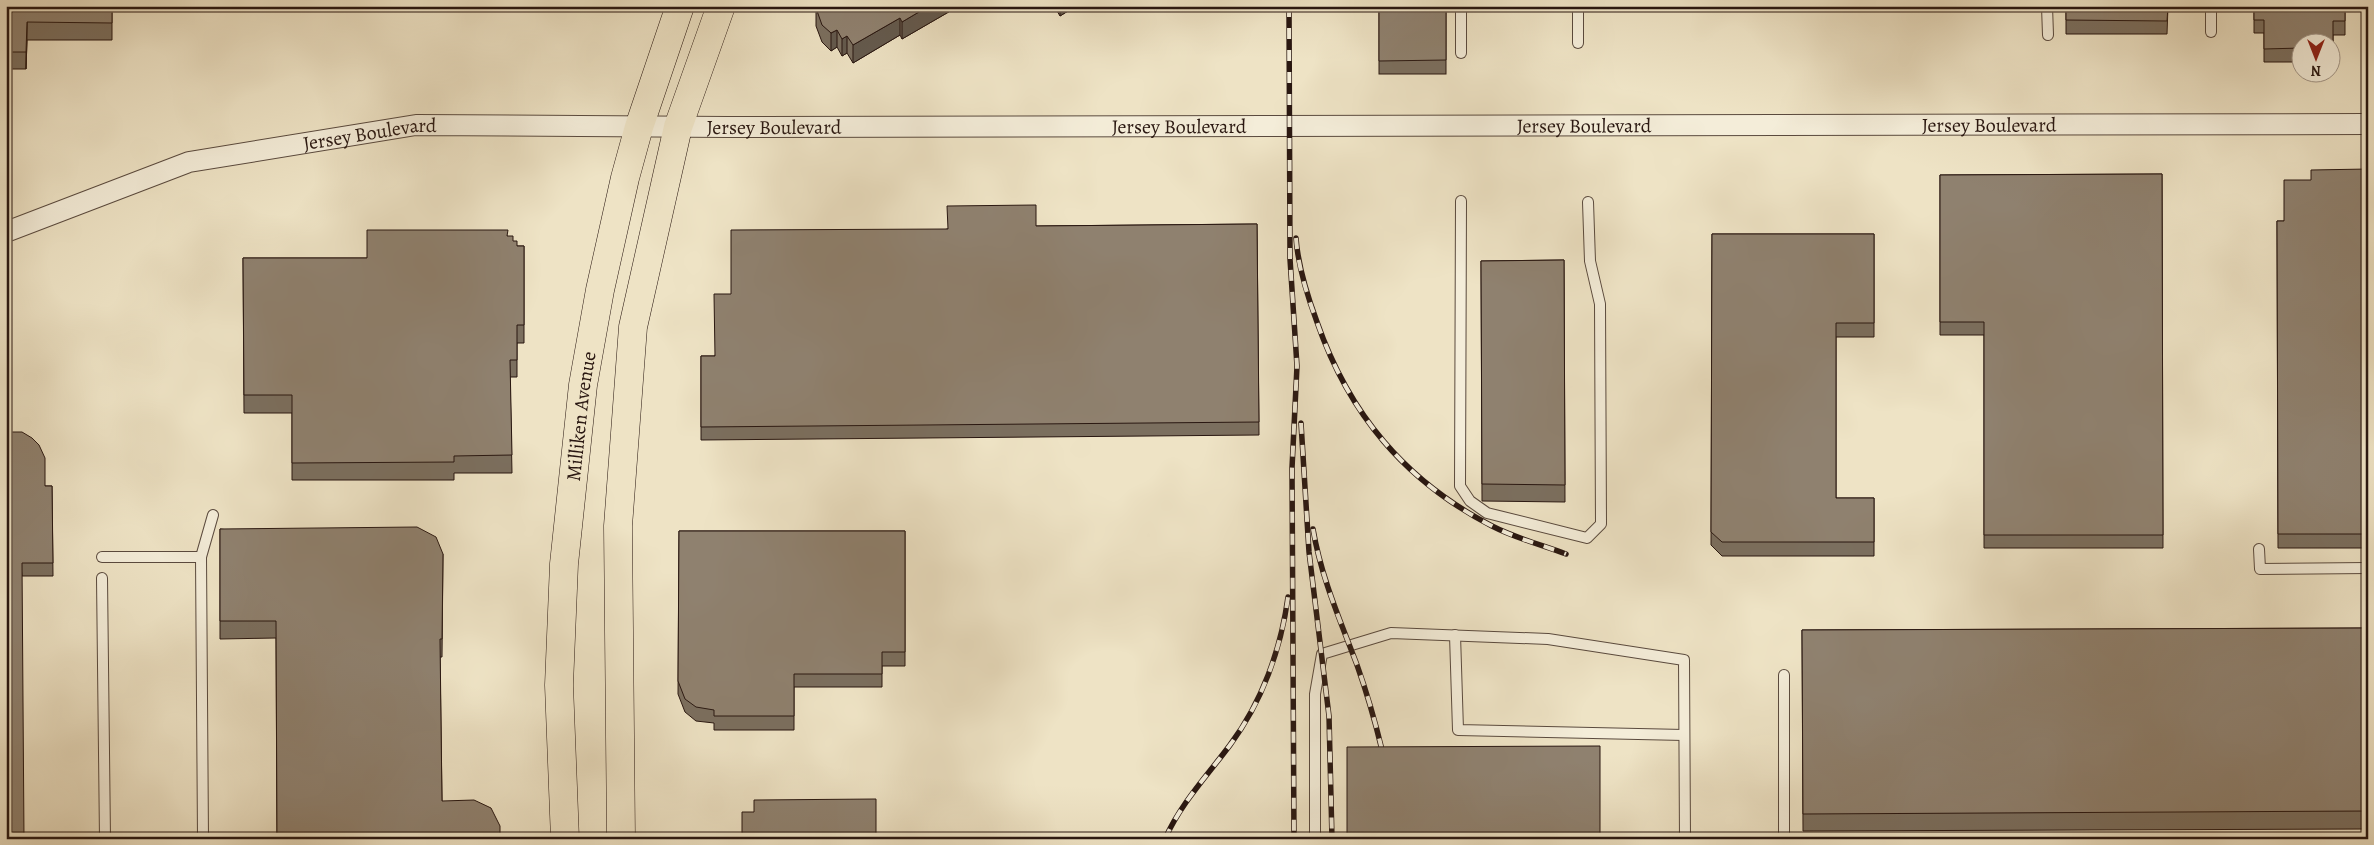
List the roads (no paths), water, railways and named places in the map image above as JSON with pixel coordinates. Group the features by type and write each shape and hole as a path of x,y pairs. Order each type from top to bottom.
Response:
{"main road":[{"name":"Milliken Avenue","path":"566,839 559,685 564,564 583,385 600,290 625,178 680,6"},
{"name":"Milliken Avenue","path":"621,839 618,526 632,327 678,127 721,6"}],"street":[{"name":"Jersey Boulevard","path":"6,232 189,162 416,125 678,127 2368,124"}],"lane":[{"path":"1461,6 1461,53"},
{"path":"1578,6 1578,43"},
{"path":"2047,6 2048,35"},
{"path":"2211,6 2211,32"},
{"path":"1461,201 1460,486 1470,501 1487,513 1587,538 1601,524 1600,304 1590,261 1588,202"},
{"path":"203,839 201,557 213,515"},
{"path":"2259,549 2260,568 2368,568"},
{"path":"102,557 201,557"},
{"path":"102,578 105,839"},
{"path":"1315,839 1314,694 1322,654 1391,633 1548,639 1684,660 1685,839"},
{"path":"1455,635 1458,730 1684,735"},
{"path":"1784,675 1784,839"}],"railway":[{"path":"1289,6 1290,259 1297,366 1292,468 1294,839"},
{"path":"1296,238 1306,291 1330,355 1363,415 1384,442 1432,488 1461,508 1492,526 1519,538 1566,554"},
{"path":"1301,423 1309,552 1329,716 1332,839"},
{"path":"1313,529 1326,581 1361,676 1382,750"},
{"path":"1165,839 1179,813 1230,745 1252,711 1275,655 1288,597"}]}
